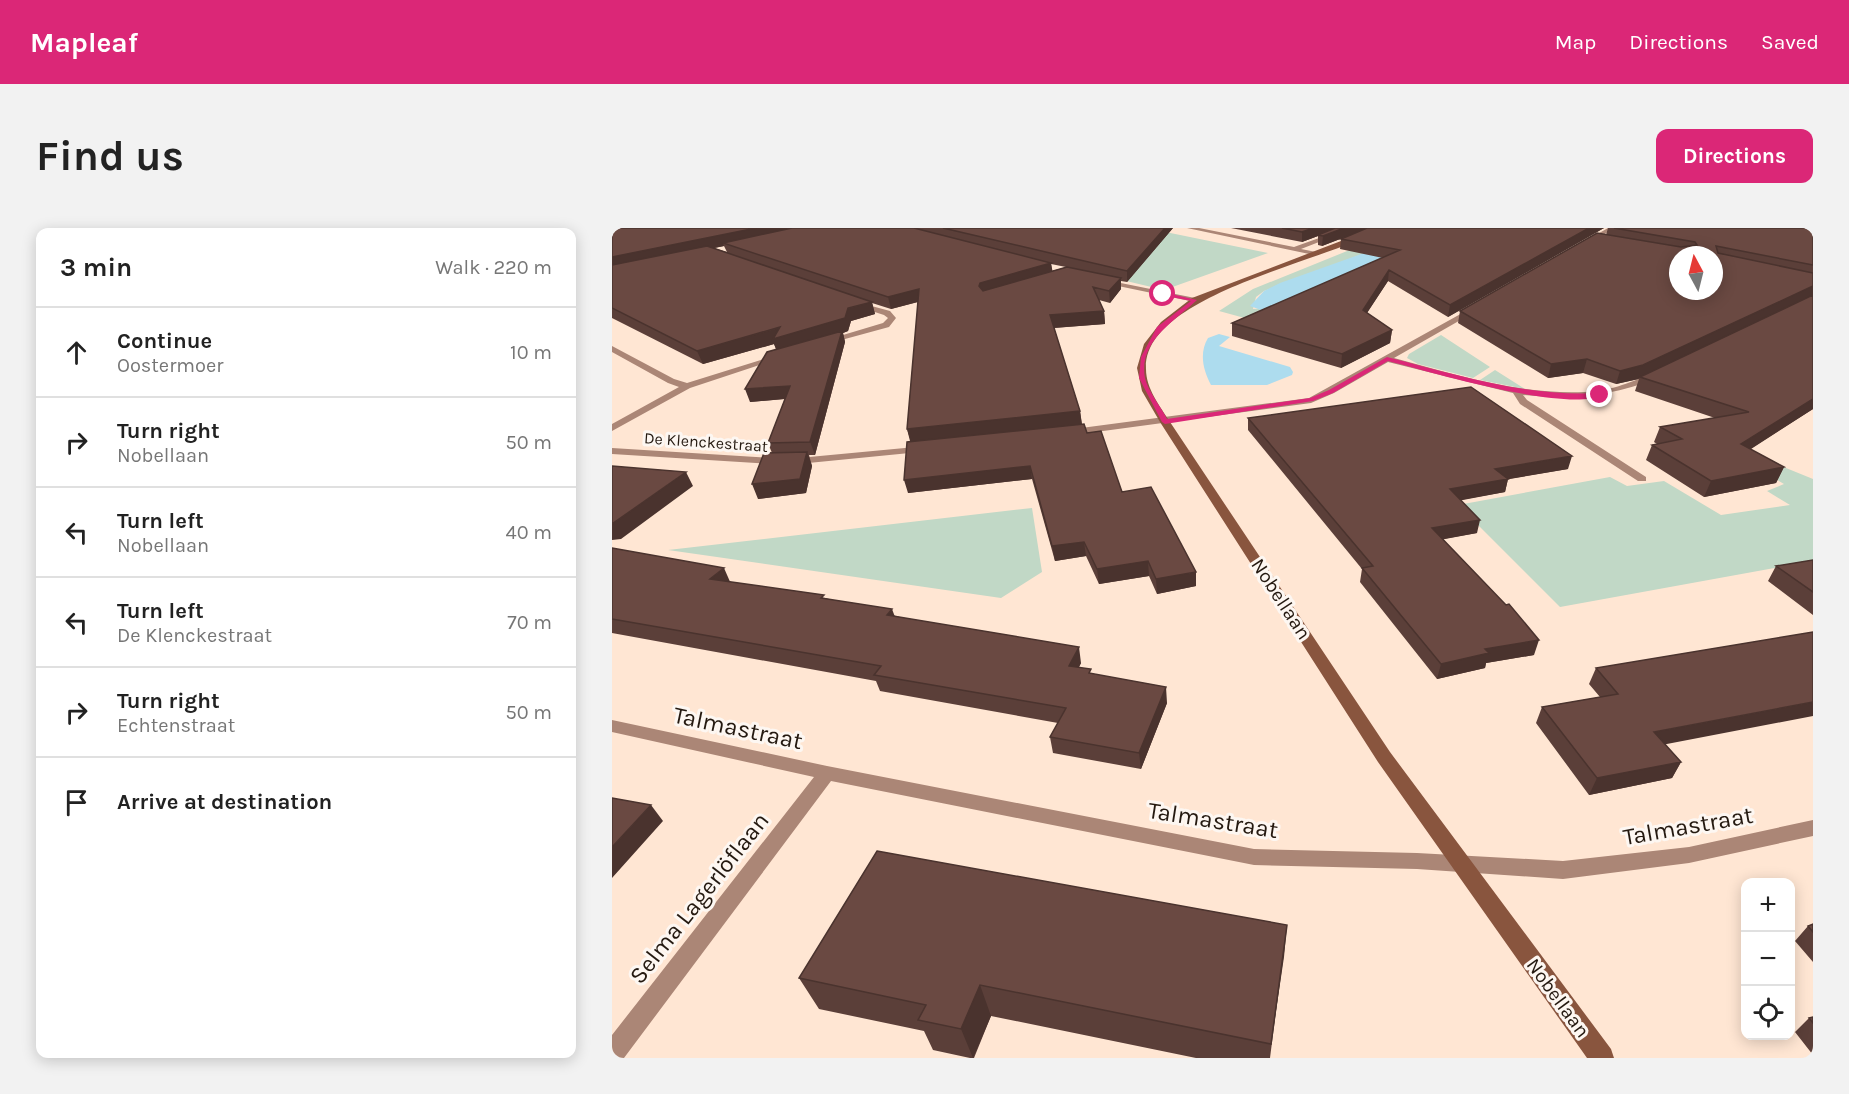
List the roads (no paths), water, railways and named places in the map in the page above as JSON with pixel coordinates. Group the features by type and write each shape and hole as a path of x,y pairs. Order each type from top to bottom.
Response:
{"street":[{"path":"1190,228 1314,253"},
{"path":"1294,249 1352,228"},
{"name":"Nobellaan","path":"1380,228 1195,300 1159,328 1143,357 1142,378 1165,422 1384,757 1602,1058"},
{"path":"1574,250 1612,228"},
{"path":"1592,239 1602,241"},
{"path":"1089,278 1195,300"},
{"path":"820,344 886,325 892,318 887,313 844,298"},
{"path":"1054,434 1165,422 1311,400 1331,392 1484,303"},
{"path":"612,349 671,381 687,386"},
{"path":"612,428 687,386 791,353"},
{"path":"1387,359 1516,391 1568,396 1629,389 1663,373"},
{"path":"1516,391 1523,402 1642,479"},
{"name":"De Klenckestraat","path":"612,451 788,462 941,447"},
{"name":"Talmastraat","path":"612,726 827,773 1254,857 1459,863 1563,870 1689,855 1813,828"},
{"name":"Selma Lagerlöflaan","path":"612,1054 827,773"}],"water":[{"path":"1455,228 1268,308 1261,310 1250,306 1264,291 1280,283 1381,247"},
{"path":"1219,334 1230,337 1219,346 1290,367 1292,375 1267,385 1211,385 1204,367 1203,356 1208,338"}]}
